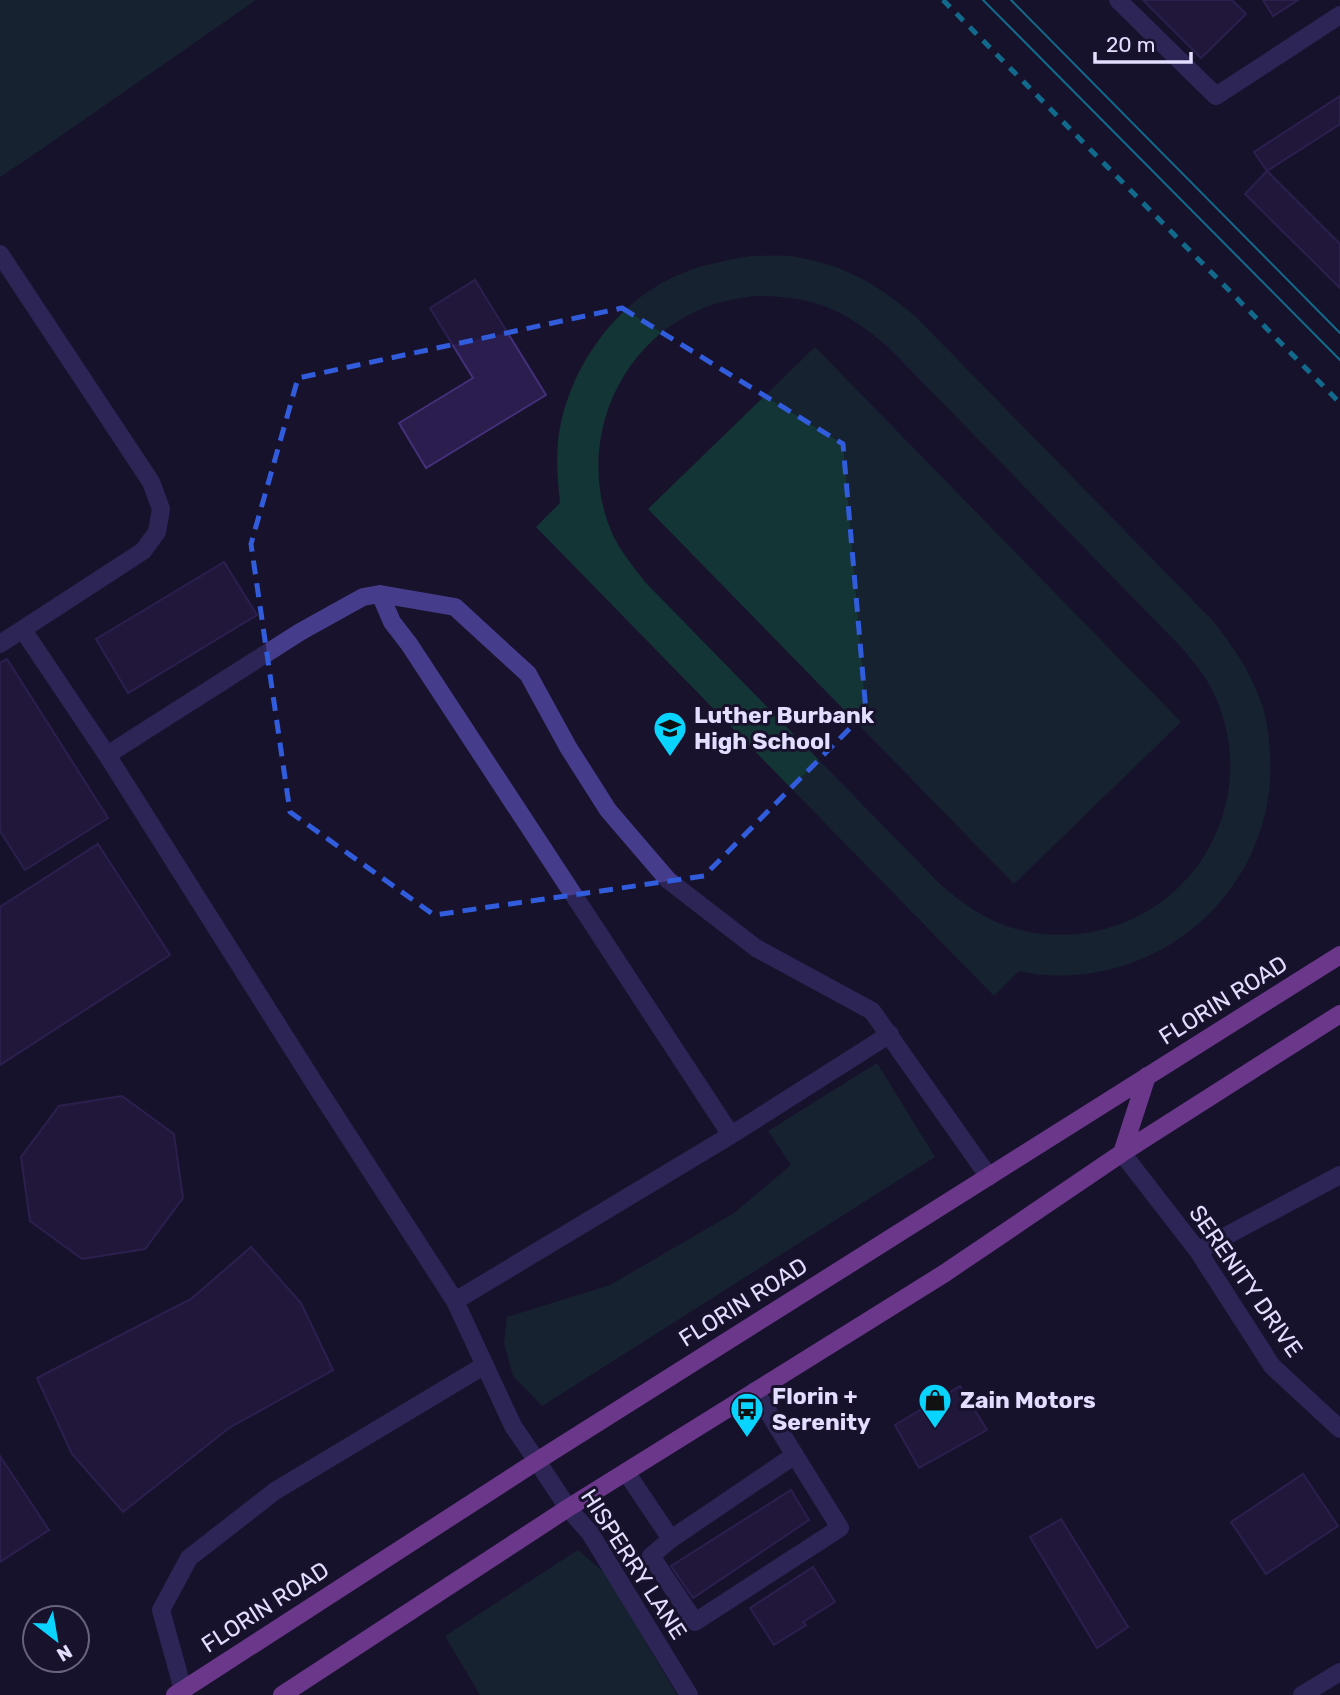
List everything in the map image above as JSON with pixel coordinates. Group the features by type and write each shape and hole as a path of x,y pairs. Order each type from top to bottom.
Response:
{"main road":[{"name":"FLORIN ROAD","path":"179,1692 537,1461 1340,955"},
{"path":"282,1695 568,1508 945,1273 1122,1153 1340,1014"},
{"path":"1122,1153 1147,1076"}],"street":[{"path":"1118,0 1216,96 1340,15"},
{"path":"0,254 151,482 161,509 157,532 143,551 0,644"},
{"path":"380,594 392,622 731,1135"},
{"path":"107,755 300,632 363,597 380,594 455,607 528,674 568,747 608,810 668,880 756,948 872,1011 989,1177"},
{"name":"HISPERRY LANE","path":"23,630 107,755 455,1301 513,1426 568,1508 590,1533 690,1695"},
{"path":"455,1301 731,1135 890,1034"},
{"name":"SERENITY DRIVE","path":"1122,1153 1198,1251 1272,1366 1340,1429"},
{"path":"1198,1251 1340,1175"},
{"path":"179,1692 161,1610 189,1558 275,1491 485,1365"},
{"path":"755,1391 795,1455 840,1528 695,1622 650,1556 795,1455"},
{"path":"626,1472 671,1539"},
{"path":"1302,1695 1340,1672"}],"highlighted area":[{"path":"622,308 843,444 866,712 704,876 434,915 290,812 251,544 298,378"}],"green space":[{"path":"0,0 256,0 0,177"},
{"path":"751,256 790,256 843,270 887,294 916,317 1212,620 1240,659 1257,691 1267,728 1270,754 1269,787 1264,819 1253,850 1238,878 1219,904 1169,945 1139,960 1095,972 1049,975 1019,971 994,996 536,527 560,503 557,458 563,416 571,390 598,341 616,319 659,285 700,267","holes":["775,297 810,302 841,313 887,346 1183,649 1207,680 1224,720 1230,749 1230,778 1225,807 1213,841 1194,870 1171,894 1143,914 1112,927 1079,934 1044,934 1009,927 965,904 941,885 645,582 619,546 602,501 598,468 601,436 610,405 624,376 644,350 668,328 697,311 739,298"]},
{"path":"815,347 1181,722 1014,884 648,509"},
{"path":"877,1063 935,1157 542,1406 513,1376 504,1343 507,1317 610,1285 734,1213 791,1165 768,1131"},
{"path":"578,1550 605,1573 677,1695 480,1695 445,1636"}],"building":[{"path":"1143,0 1232,0 1246,14 1201,58"},
{"path":"1263,0 1298,0 1273,16"},
{"path":"1340,96 1340,124 1267,171 1254,152"},
{"path":"1267,171 1340,244 1340,288 1245,194"},
{"path":"475,280 546,395 426,468 399,423 473,378 430,308"},
{"path":"224,562 257,615 128,693 96,639"},
{"path":"7,659 108,818 25,870 0,831 0,663"},
{"path":"98,844 170,955 0,1065 0,907"},
{"path":"122,1096 174,1134 183,1198 145,1249 82,1259 30,1221 21,1157 59,1106"},
{"path":"251,1247 301,1303 333,1370 229,1428 123,1512 72,1454 37,1378 191,1299"},
{"path":"960,1386 987,1430 919,1468 895,1425"},
{"path":"0,1456 49,1530 0,1562"},
{"path":"1303,1474 1338,1526 1266,1574 1231,1522"},
{"path":"791,1490 809,1520 693,1598 671,1566"},
{"path":"1061,1519 1128,1627 1097,1648 1030,1537"},
{"path":"813,1567 835,1602 774,1645 750,1608"}],"tram line":[{"path":"983,0 1340,360"},
{"path":"1011,0 1340,333"}],"railway":[{"path":"943,0 1340,403"}],"place":[{"name":"Luther Burbank High School","path":"670,758"},
{"name":"Zain Motors","path":"935,1430"},
{"name":"Florin + Serenity","path":"747,1439"}]}
